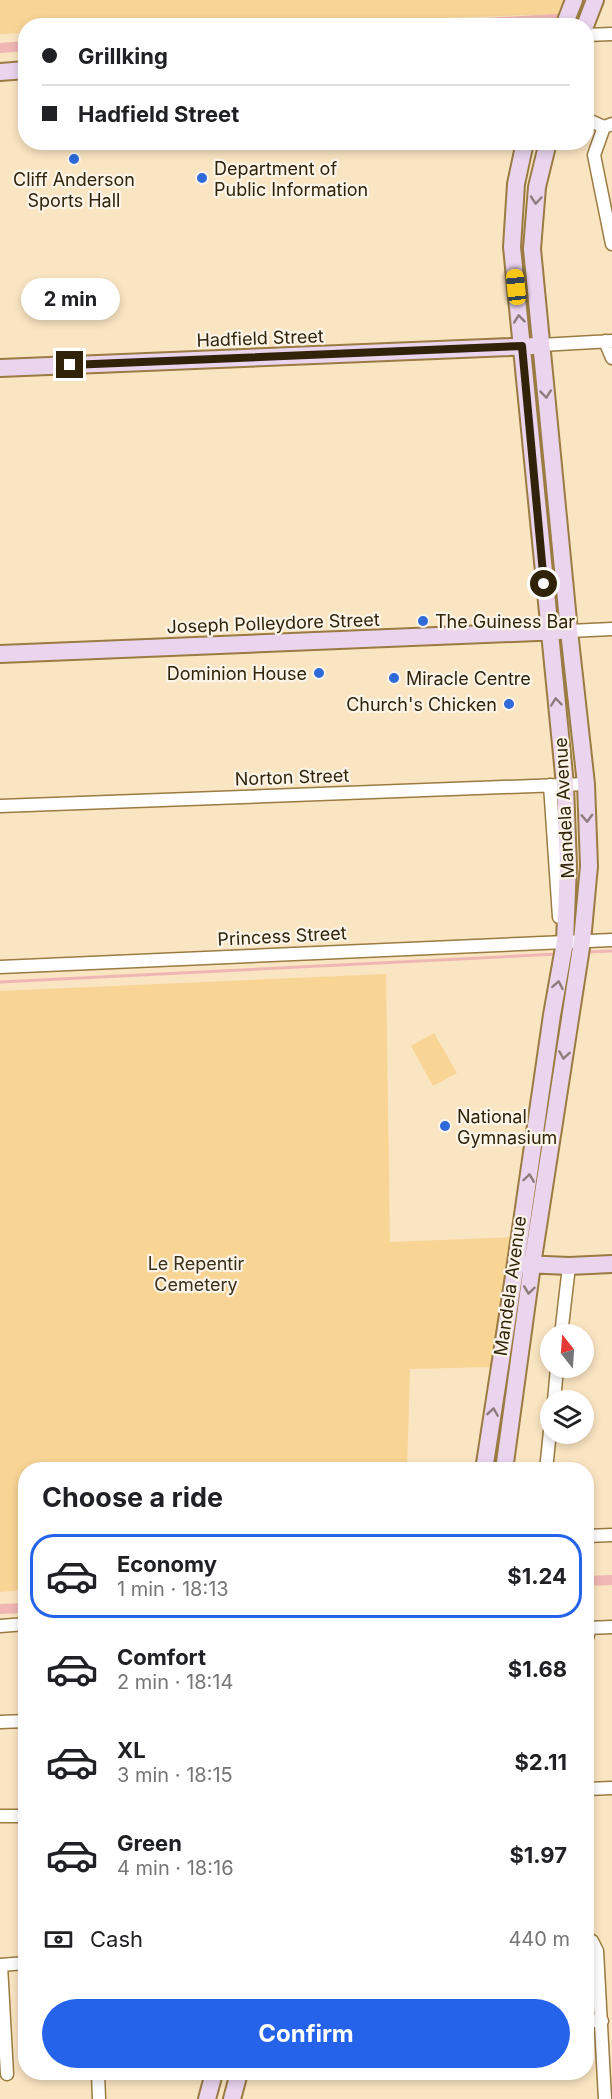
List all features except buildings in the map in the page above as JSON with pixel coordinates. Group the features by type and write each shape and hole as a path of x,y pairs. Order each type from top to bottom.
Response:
{"main road":[{"path":"567,18 573,0"},
{"path":"588,18 594,0"},
{"path":"0,72 18,71"},
{"name":"Mandela Avenue","path":"523,150 516,184 512,247 549,632 557,785 568,865 571,948"},
{"name":"Mandela Avenue","path":"485,1462 524,1264 571,948 589,866 586,784 532,249 537,187 546,150"},
{"name":"Hadfield Street","path":"0,368 541,345"},
{"name":"Joseph Polleydore Street","path":"0,654 569,631"},
{"path":"524,1264 569,1266 612,1264"},
{"name":"Mandela Avenue","path":"505,1462 524,1264"},
{"path":"207,2099 211,2080"},
{"path":"232,2099 236,2080"}],"street":[{"path":"594,35 612,34"},
{"path":"608,126 594,155 612,244"},
{"path":"541,345 609,341 612,358"},
{"path":"569,631 612,629"},
{"name":"Norton Street","path":"0,806 586,784"},
{"name":"Princess Street","path":"0,967 571,948 612,940"},
{"path":"562,1324 569,1266"},
{"path":"547,1462 549,1444"},
{"path":"594,1536 612,1535"},
{"path":"0,1626 18,1625"},
{"path":"594,1628 612,1626"},
{"path":"0,1722 18,1721"},
{"path":"594,1789 612,1788"},
{"path":"0,1816 18,1816"},
{"path":"594,1945 597,1951 605,2099"},
{"path":"6,2074 1,1965 18,1964"},
{"path":"594,2021 602,2021"},
{"path":"98,2080 99,2099"}],"green space":[{"path":"0,0 563,0 558,14 442,18 18,18 18,33 0,34"},
{"name":"Le Repentir Cemetery","path":"386,974 390,1242 514,1237 494,1367 410,1369 407,1462 18,1462 18,1591 0,1592 0,991"},
{"path":"434,1033 457,1073 433,1086 411,1046"}],"waterway":[{"path":"0,48 18,47"},
{"path":"586,952 612,951"},
{"path":"0,982 558,954"},
{"path":"594,1581 612,1580"},
{"path":"0,1609 18,1608"}],"place":[{"name":"Cliff Anderson Sports Hall","path":"74,159"},
{"name":"Department of Public Information","path":"202,178"},
{"name":"The Guiness Bar","path":"423,621"},
{"name":"Dominion House","path":"319,673"},
{"name":"Miracle Centre","path":"394,678"},
{"name":"Church's Chicken","path":"509,704"},
{"name":"National Gymnasium","path":"445,1126"}],"route":[{"path":"70,365 522,346 544,584"}]}
